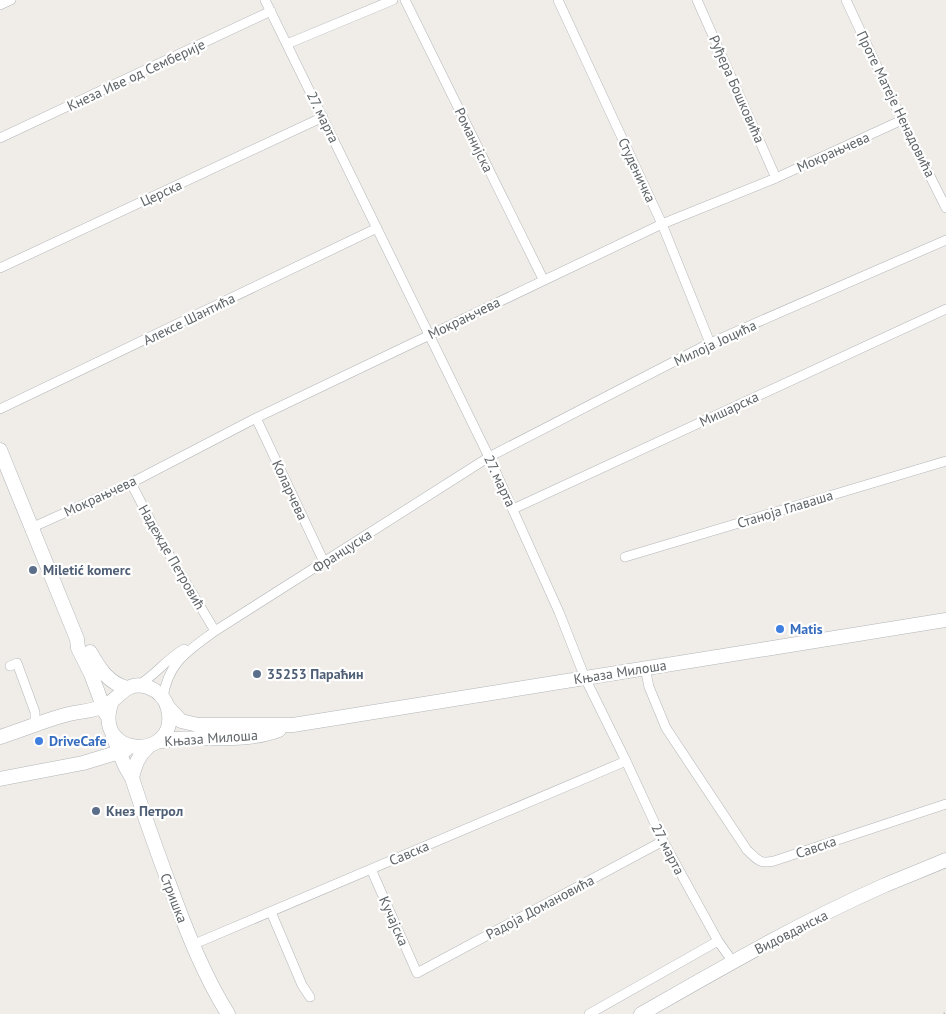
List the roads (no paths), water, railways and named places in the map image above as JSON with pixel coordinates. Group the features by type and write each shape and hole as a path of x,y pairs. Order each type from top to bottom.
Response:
{"main road":[{"path":"0,450 77,638 78,648 95,683 108,704 110,727 122,743 147,746"},
{"name":"Књаза Милоша","path":"166,702 181,720 198,725 210,727 293,725 946,620"},
{"path":"77,638 88,649 101,670 110,680 132,687 147,687 156,691 166,702 170,716 164,735 147,746 129,772 111,762 83,763"},
{"path":"70,713 92,697 95,683"},
{"path":"0,737 70,713 108,704 119,693 132,687"},
{"name":"Књаза Милоша","path":"0,779 83,763 119,751 182,738 252,736 274,732 293,725"},
{"name":"Стришка","path":"110,727 129,772 192,945 228,1014"},
{"name":"Видовданска","path":"641,1014 733,962 863,895 946,860"}],"street":[{"path":"0,5 11,0"},
{"name":"27. марта","path":"265,0 489,457 559,612 585,678 663,841 718,941 733,962"},
{"path":"287,44 393,0"},
{"name":"Романијска","path":"405,0 544,280"},
{"name":"Студеничка","path":"558,0 662,224 710,343"},
{"name":"Руђера Бошковића","path":"697,0 776,178"},
{"name":"Проте Матеје Ненадовића","path":"846,0 902,120 946,208"},
{"name":"Кнеза Иве од Семберије","path":"0,138 271,11"},
{"name":"Церска","path":"0,268 323,117"},
{"name":"Мокрањчева","path":"31,528 131,483 256,418 662,224 776,178 902,120"},
{"name":"Алексе Шантића","path":"0,409 377,228"},
{"name":"Милоја Јоцића","path":"489,457 710,343 946,240"},
{"name":"Мишарска","path":"513,509 946,309"},
{"name":"Коларчева","path":"256,418 324,562"},
{"name":"Француска","path":"166,702 166,684 174,665 196,645 215,631 489,457"},
{"name":"Станоја Главаша","path":"625,557 946,461"},
{"name":"Надежде Петровић","path":"131,483 161,541 215,631"},
{"name":"Француска","path":"132,687 150,677 170,658 196,645"},
{"path":"10,666 17,663 35,712 35,725"},
{"name":"Савска","path":"645,668 649,687 666,728 747,850 763,864 946,804"},
{"name":"Савска","path":"192,945 626,761"},
{"name":"Радоја Домановића","path":"417,974 663,841"},
{"name":"Кучајска","path":"371,869 417,974"},
{"path":"271,912 302,985 310,997"},
{"path":"589,1014 718,941"}],"place":[{"name":"Miletić komerc","path":"33,570"},
{"name":"Matis","path":"780,629"},
{"name":"35253 Параћин","path":"257,674"},
{"name":"DriveCafe","path":"39,741"},
{"name":"Кнез Петрол","path":"96,811"}]}
